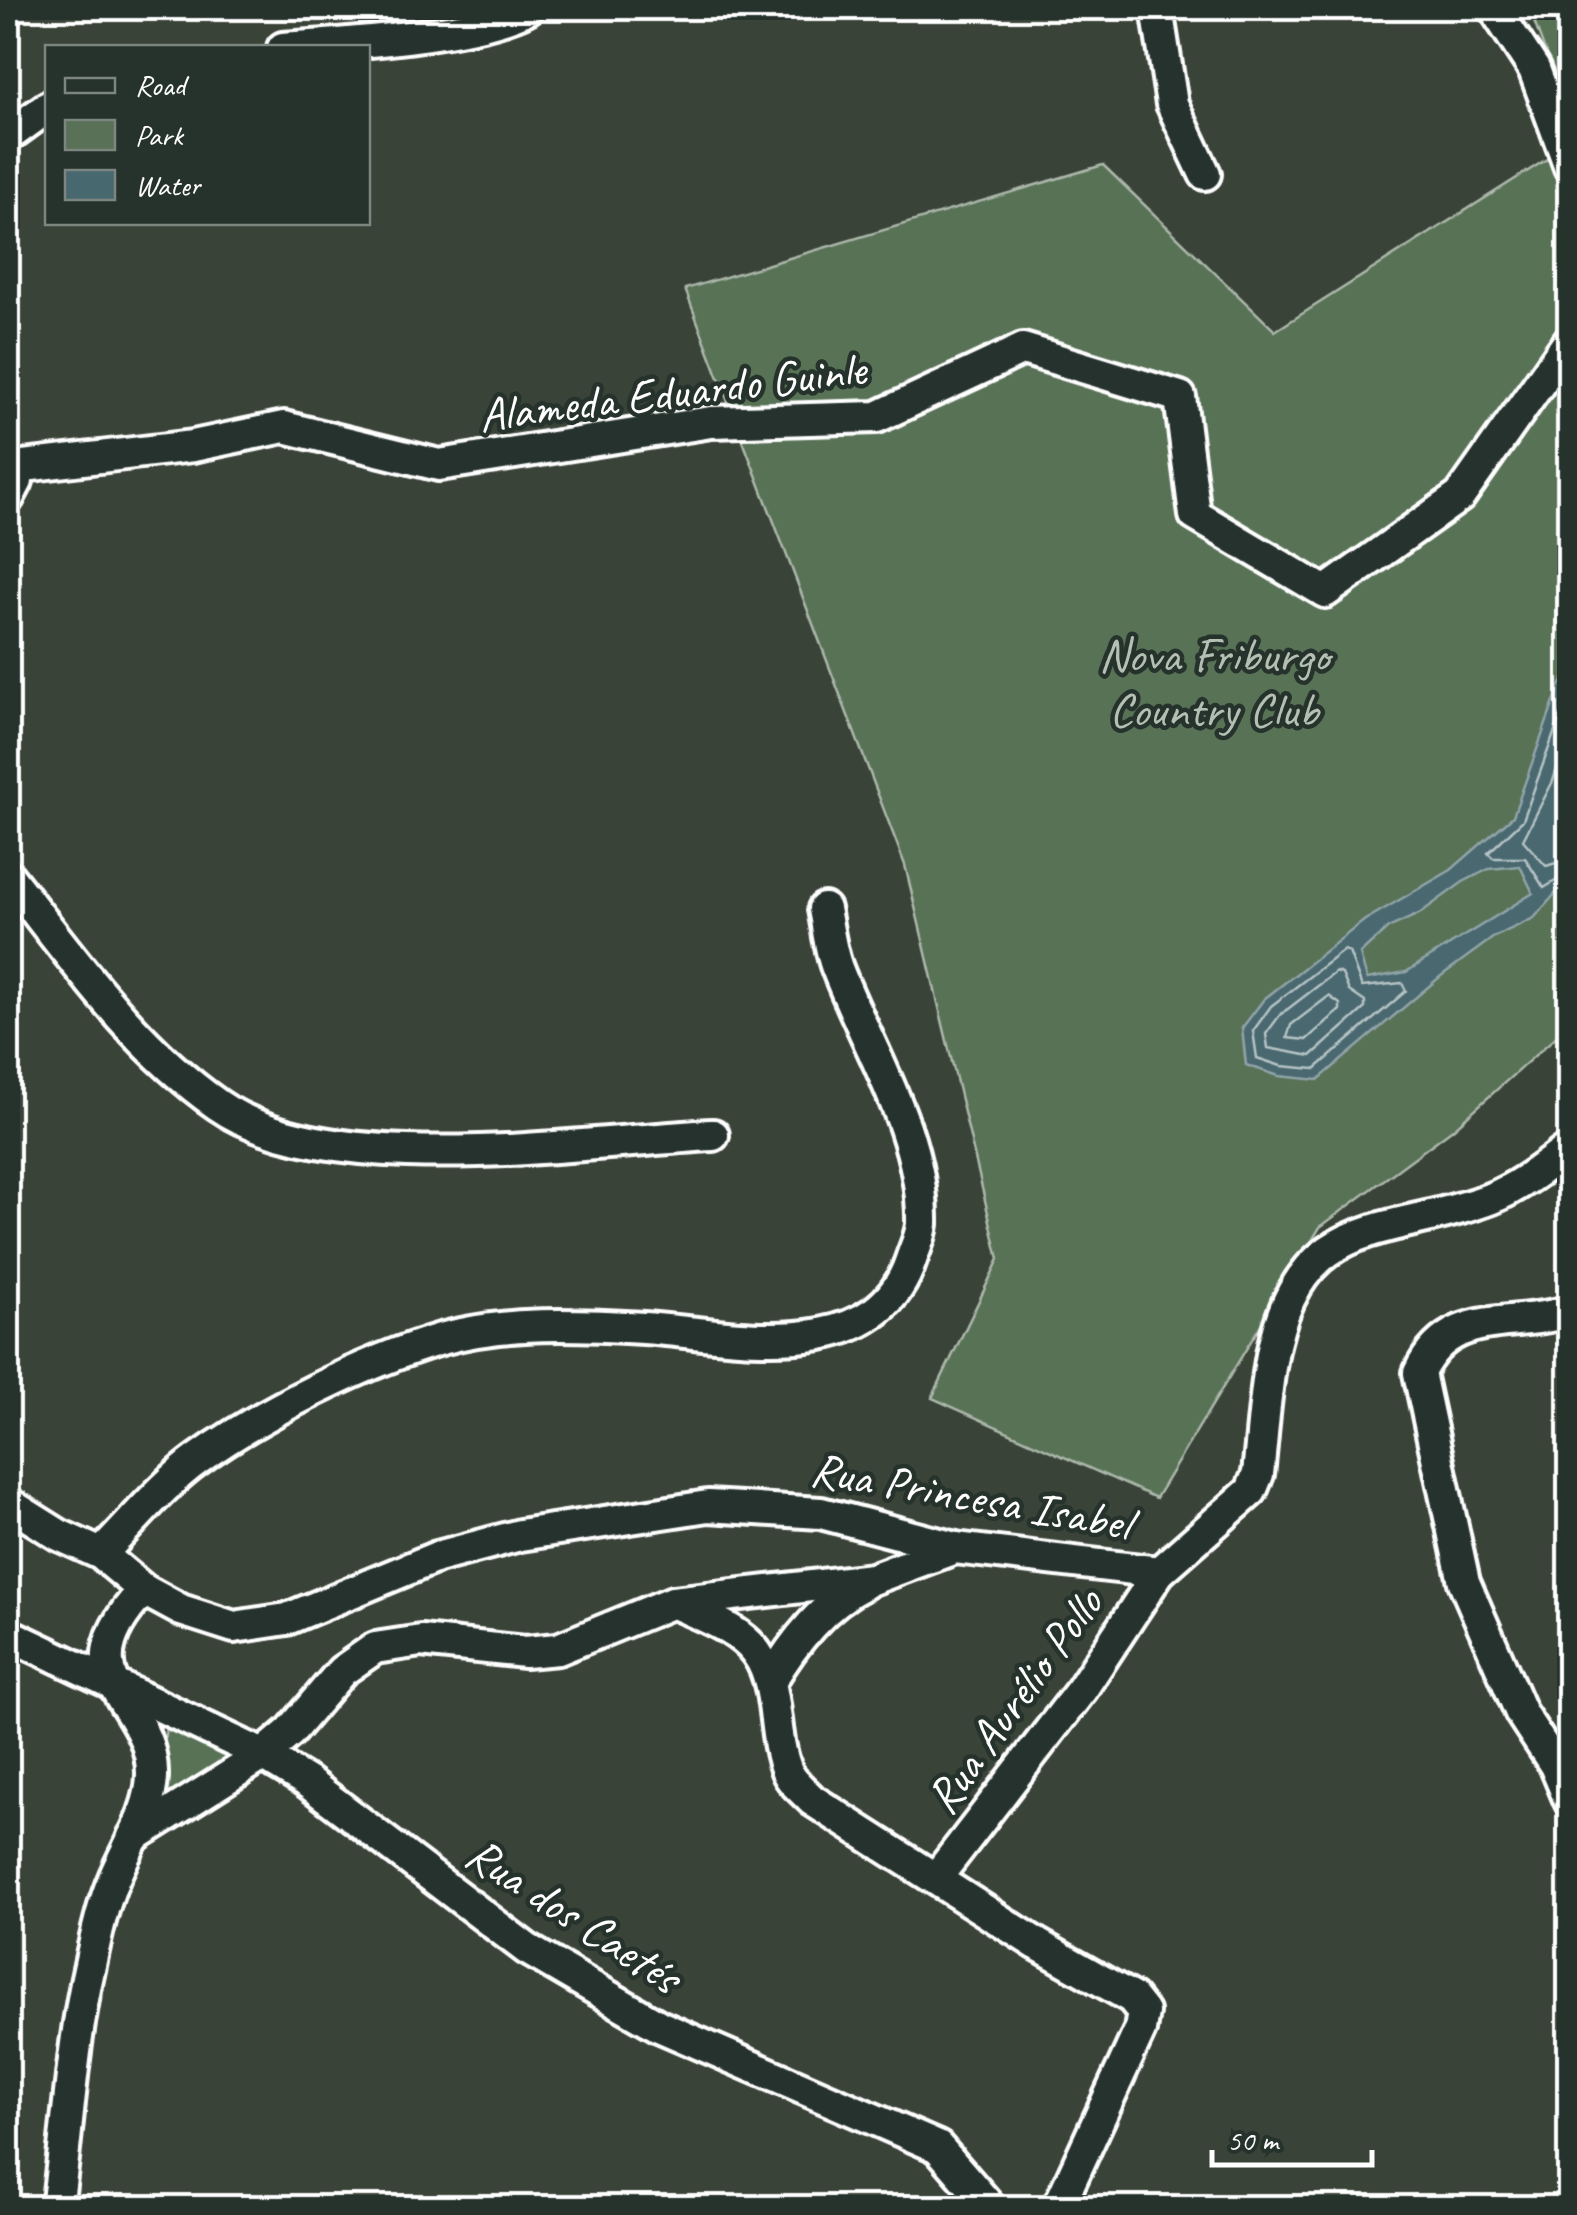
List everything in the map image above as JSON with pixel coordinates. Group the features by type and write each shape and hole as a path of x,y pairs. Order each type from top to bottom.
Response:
{"street":[{"path":"310,45 454,28 528,8"},
{"path":"1157,8 1172,104 1205,174"},
{"path":"1494,8 1534,69 1570,166"},
{"path":"8,136 45,108"},
{"name":"Alameda Eduardo Guinle","path":"11,465 193,446 284,427 439,466 711,422 877,417 1024,349 1180,397 1194,515 1325,592 1460,496 1570,340"},
{"path":"8,498 16,481 11,465"},
{"path":"8,876 126,1026 220,1107 292,1138 389,1154 712,1135"},
{"path":"101,1554 197,1459 342,1376 443,1338 518,1327 642,1328 790,1338 821,1334 867,1319 904,1282 922,1228 918,1175 882,1071 835,964 824,909"},
{"name":"Rua Princesa Isabel","path":"8,1503 59,1535 101,1554 144,1590 182,1610 234,1627 287,1619 437,1557 487,1544 708,1506 822,1513 955,1548 1159,1572 1251,1491 1258,1474 1274,1344 1290,1298 1315,1259 1344,1238 1493,1198 1527,1180 1570,1148"},
{"path":"1570,1311 1451,1332 1430,1350 1419,1373 1464,1582 1522,1713 1555,1766 1570,1801"},
{"path":"770,1682 793,1646 845,1593 955,1548"},
{"name":"Rua Aurélio Pollo","path":"936,1878 1082,1690 1159,1572"},
{"path":"133,1838 263,1755 290,1732 342,1671 375,1648 421,1641 526,1652 558,1649 673,1602 872,1579"},
{"path":"56,2208 89,1968 113,1881 133,1838 152,1775 148,1753 111,1681 108,1649 114,1629 144,1590"},
{"path":"673,1602 733,1632 762,1660 788,1775 812,1800 1132,1998 1143,2012 1140,2030 1058,2208"},
{"name":"Rua dos Caetés","path":"8,1634 263,1755 360,1820 527,1949 659,2026 938,2147 990,2208"}],"green space":[{"path":"1529,8 1569,8 1569,116"},
{"name":"Nova Friburgo Country Club","path":"1569,145 1569,1025 1454,1128 1320,1227 1156,1498 932,1398 999,1259 905,865 685,289 1103,165 1275,331"},
{"path":"166,1718 232,1756 161,1813"}],"water":[{"path":"1569,670 1569,878 1534,918 1494,937 1441,976 1318,1080 1279,1076 1246,1065 1242,1028 1264,999 1365,920 1451,870 1513,816","holes":["1520,866 1533,893 1406,972 1367,979 1360,954 1388,928 1419,914 1463,882 1489,869"]}]}
